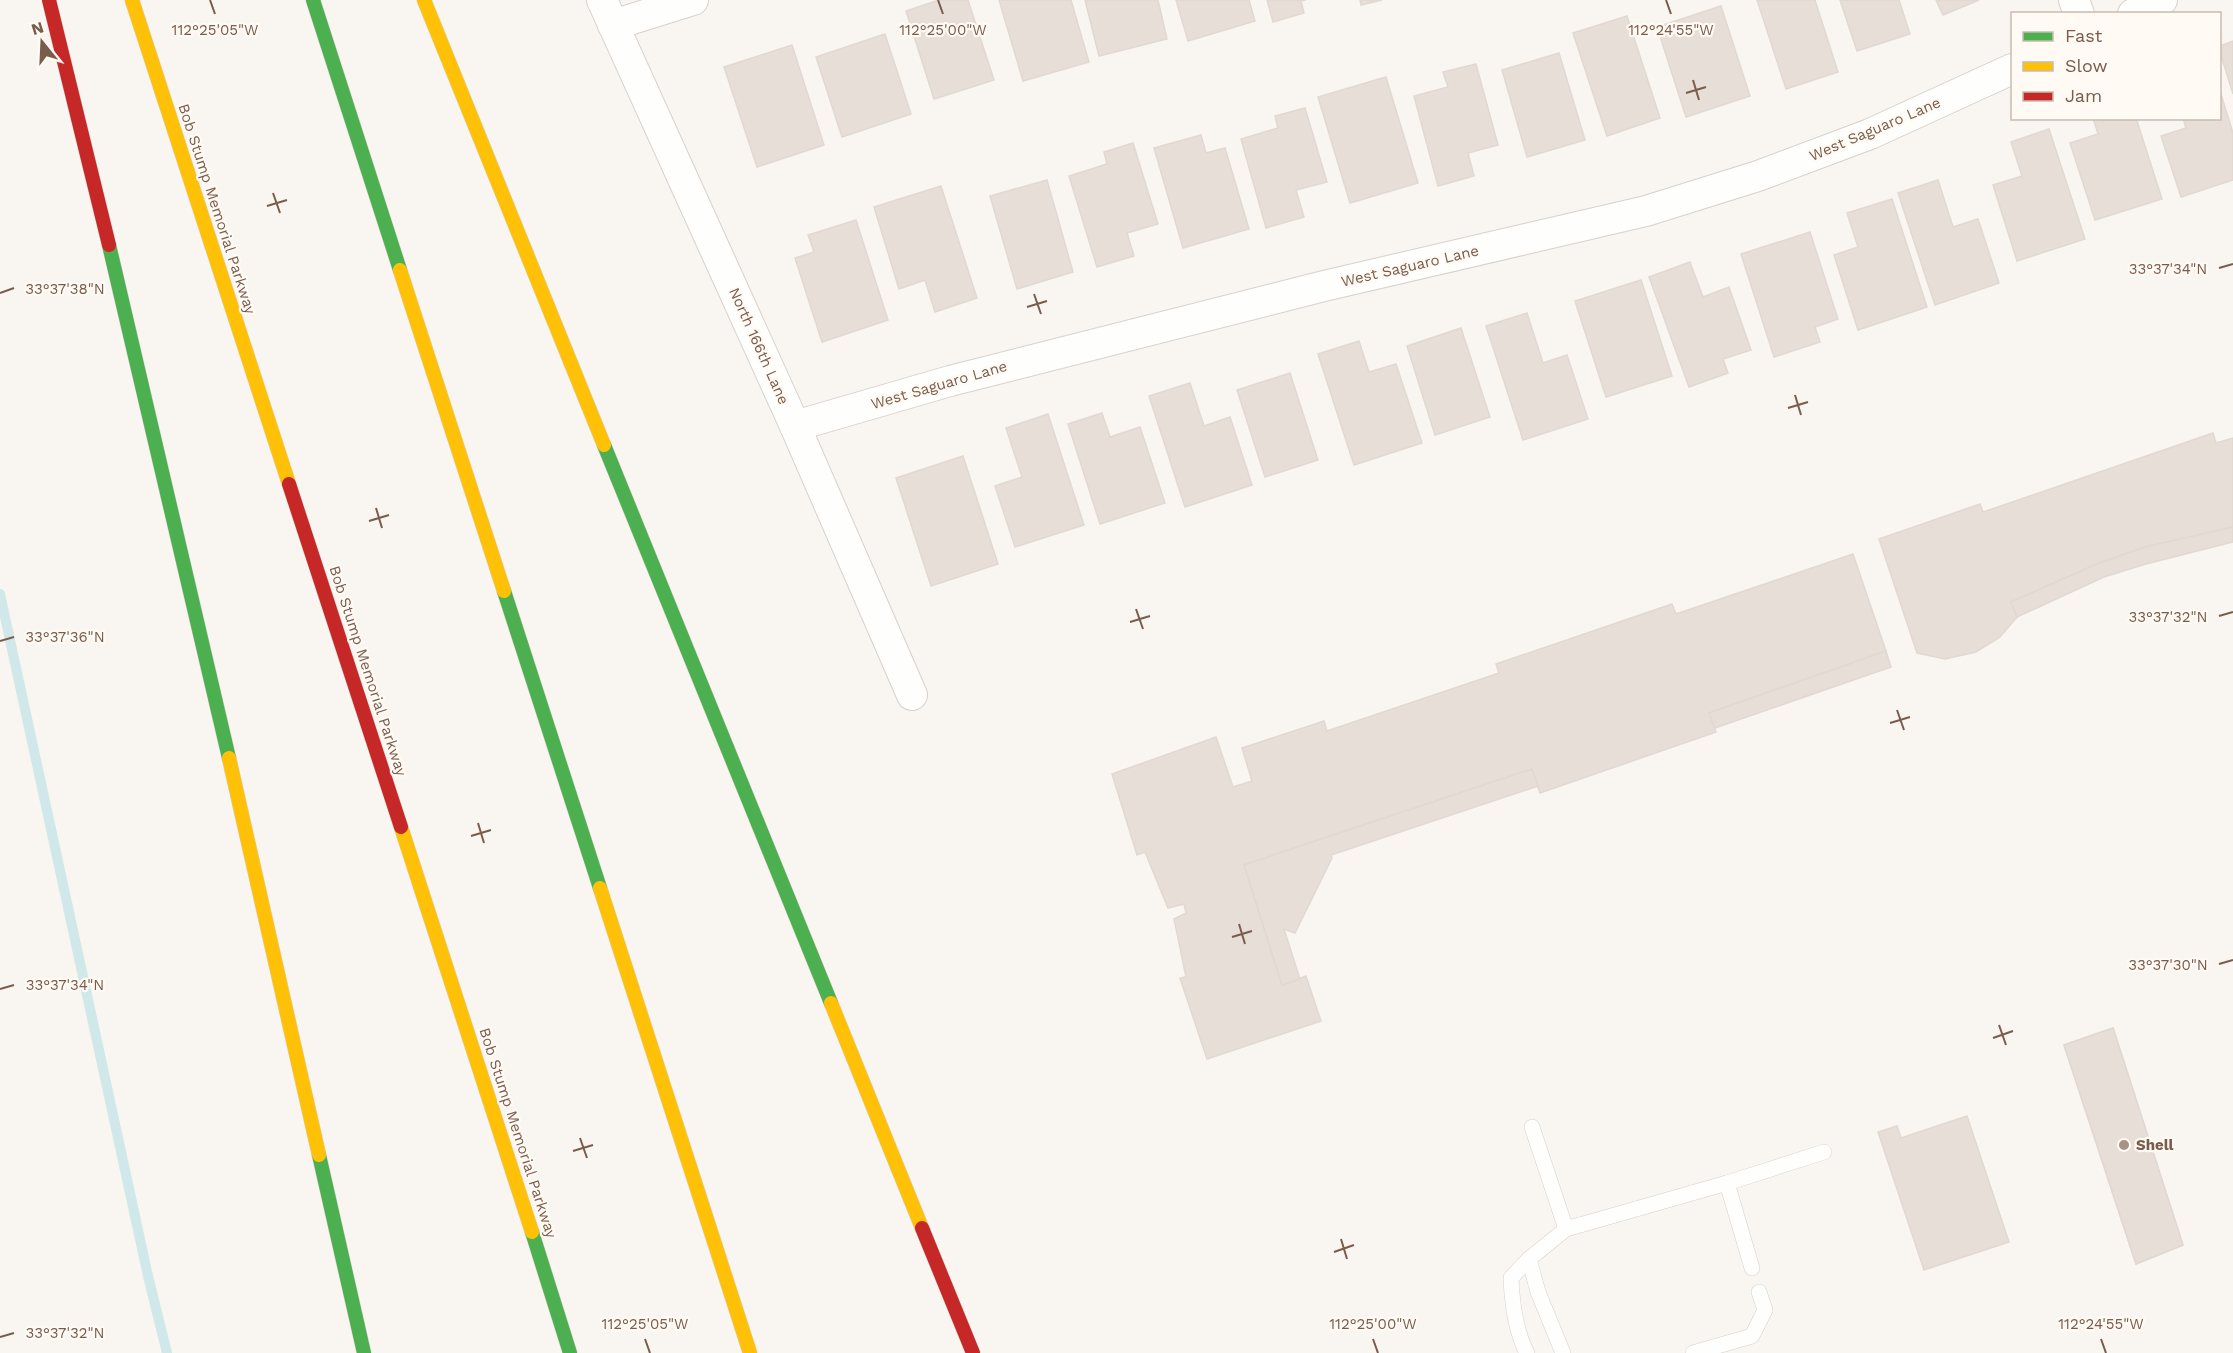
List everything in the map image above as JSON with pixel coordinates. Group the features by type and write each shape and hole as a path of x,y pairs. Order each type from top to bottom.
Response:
{"highway":[{"path":"49,0 278,969 329,1208 364,1353"},
{"name":"Bob Stump Memorial Parkway","path":"132,0 498,1123 570,1353"},
{"path":"313,0 750,1353"},
{"path":"424,0 973,1353"}],"street":[{"path":"607,13 693,0"},
{"path":"2137,12 2162,0"},
{"name":"North 166th Lane","path":"607,13 795,426 912,695"},
{"name":"West Saguaro Lane","path":"795,426 950,381 1097,343 1324,286 1646,211 1758,176 1859,138 2011,70"}],"lane":[{"path":"1532,1127 1566,1229"},
{"path":"1527,1353 1522,1345 1512,1305 1511,1278 1529,1259 1566,1229 1727,1183 1824,1152"},
{"path":"1727,1183 1752,1268"},
{"path":"1529,1259 1538,1292 1563,1353"},
{"path":"1694,1353 1752,1336 1765,1310 1760,1292"}],"building":[{"path":"939,0 968,0 994,80 934,99 906,11"},
{"path":"999,0 1071,0 1089,62 1023,81"},
{"path":"1085,0 1158,0 1167,39 1099,56"},
{"path":"1176,0 1249,0 1255,21 1188,41"},
{"path":"1267,0 1306,0 1301,1 1304,13 1273,22"},
{"path":"1360,0 1382,0 1361,5"},
{"path":"1757,0 1815,0 1838,72 1786,89"},
{"path":"1840,0 1899,0 1910,34 1857,51"},
{"path":"1936,0 1979,0 1943,15"},
{"path":"1721,6 1750,96 1686,117 1657,27"},
{"path":"1627,16 1660,118 1607,136 1573,33"},
{"path":"885,34 911,114 842,137 816,57"},
{"path":"2233,41 2233,94 2221,55 2221,46"},
{"path":"792,45 824,145 757,167 724,67"},
{"path":"1559,53 1585,140 1527,157 1502,70"},
{"path":"1476,64 1498,145 1468,153 1474,176 1438,186 1414,96 1448,87 1443,72"},
{"path":"1386,77 1418,183 1350,203 1318,97"},
{"path":"2221,94 2233,133 2233,180 2181,197 2161,136 2186,128 2184,120 2221,120"},
{"path":"1305,108 1327,182 1296,190 1304,217 1266,228 1241,139 1278,128 1275,116"},
{"path":"2094,120 2137,120 2162,199 2095,220 2070,143 2098,134"},
{"path":"2049,129 2085,239 2017,261 1993,185 2022,176 2011,142"},
{"path":"1201,135 1206,153 1225,148 1249,229 1183,248 1154,148"},
{"path":"1133,143 1158,224 1127,233 1134,256 1097,267 1069,176 1107,164 1104,152"},
{"path":"1047,180 1073,272 1017,289 990,196"},
{"path":"1938,180 1953,227 1978,219 1999,283 1935,305 1898,193"},
{"path":"941,186 977,298 935,312 925,280 899,289 874,207"},
{"path":"1892,199 1927,307 1858,330 1834,255 1858,247 1847,213"},
{"path":"856,220 888,320 822,342 795,258 814,252 808,235"},
{"path":"1810,232 1838,319 1815,327 1820,342 1774,357 1741,254"},
{"path":"1690,262 1703,297 1729,287 1751,350 1723,359 1728,373 1689,387 1649,277"},
{"path":"1641,280 1672,376 1606,397 1575,301"},
{"path":"1527,313 1543,363 1567,355 1588,419 1523,440 1486,326"},
{"path":"1461,328 1490,417 1435,435 1407,346"},
{"path":"1359,341 1369,372 1396,364 1422,443 1354,465 1318,354"},
{"path":"1290,373 1318,460 1265,477 1237,390"},
{"path":"1190,383 1204,426 1230,417 1252,485 1185,507 1149,396"},
{"path":"1102,413 1110,437 1140,427 1165,503 1100,524 1068,424"},
{"path":"1048,414 1084,525 1015,547 995,486 1022,477 1006,428"},
{"path":"2213,433 2216,443 2233,438 2233,527 2145,547 2099,563 2011,602 2017,617 2000,637 1976,652 1945,659 1917,653 1879,539 1980,504 1983,512"},
{"path":"963,456 998,564 931,586 896,478"},
{"path":"2233,527 2233,542 2104,577 2017,617 2011,602 2097,564 2145,547"},
{"path":"1853,554 1886,651 1709,713 1716,732 1540,793 1532,769 1244,865 1282,985 1306,976 1321,1021 1207,1059 1180,978 1186,977 1174,919 1186,913 1184,904 1168,908 1145,852 1137,855 1112,774 1216,737 1233,787 1252,781 1242,748 1324,721 1327,731 1499,673 1496,664 1672,604 1676,614"},
{"path":"1886,651 1891,667 1715,728 1709,713"},
{"path":"1532,769 1538,786 1331,855 1332,858 1295,933 1284,929 1300,979 1282,985 1244,865"},
{"name":"Shell","path":"2113,1028 2183,1245 2136,1264 2064,1045"},
{"name":"Shell","path":"2113,1028 2183,1245 2136,1264 2064,1045"},
{"path":"1967,1116 2009,1242 1924,1270 1878,1132 1897,1126 1901,1138"}],"waterway":[{"path":"0,594 148,1276 167,1353"}],"traffic: fast":[{"path":"313,0 400,270"},
{"path":"109,245 229,758"},
{"path":"604,445 831,1003"},
{"path":"504,591 600,888"},
{"path":"319,1155 364,1353"},
{"path":"532,1232 570,1353"}],"traffic: slow":[{"path":"132,0 289,484"},
{"path":"424,0 604,445"},
{"path":"400,270 504,591"},
{"path":"229,758 319,1155"},
{"path":"401,827 532,1232"},
{"path":"600,888 750,1353"},
{"path":"831,1003 922,1228"}],"traffic: jam":[{"path":"49,0 109,245"},
{"path":"289,484 401,827"},
{"path":"922,1228 973,1353"}],"place":[{"name":"Shell","path":"2124,1145"}]}
